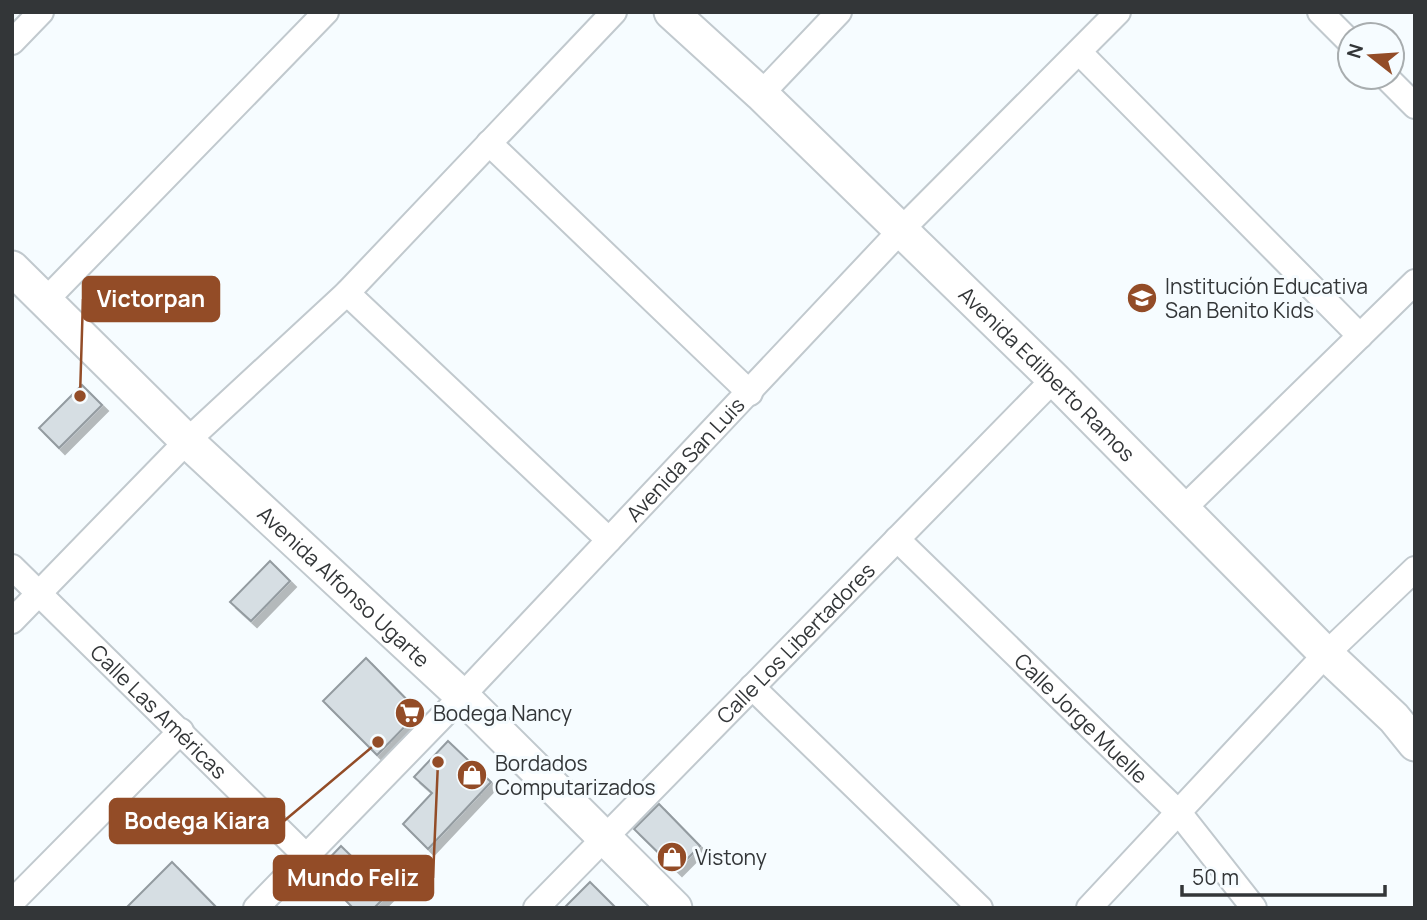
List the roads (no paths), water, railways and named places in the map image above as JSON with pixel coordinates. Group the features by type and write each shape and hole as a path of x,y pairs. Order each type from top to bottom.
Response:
{"street":[{"path":"12,42 41,12"},
{"path":"46,300 326,12"},
{"path":"12,621 187,441 347,293 614,12"},
{"name":"Avenida Edilberto Ramos","path":"671,12 761,94 1054,379 1326,654 1394,718 1415,744"},
{"path":"761,94 839,12"},
{"name":"Avenida San Luis","path":"256,908 462,696 901,230 1118,12"},
{"path":"1320,12 1336,28"},
{"path":"1079,51 1360,335"},
{"path":"1400,91 1415,106"},
{"path":"489,143 750,393"},
{"name":"Avenida Alfonso Ugarte","path":"12,268 187,441 462,696 675,908"},
{"path":"1183,509 1415,282"},
{"path":"347,293 609,540"},
{"name":"Calle Los Libertadores","path":"536,908 1054,379"},
{"name":"Calle Jorge Muelle","path":"897,539 1180,814 1254,908"},
{"name":"Calle Las Américas","path":"12,568 307,857"},
{"path":"1089,908 1180,814 1326,654 1415,569"},
{"path":"752,687 980,908"},
{"path":"12,902 181,731"}],"place":[{"name":"Institución Educativa San Benito Kids","path":"1142,298"},
{"name":"Victorpan","path":"80,396"},
{"name":"Bodega Nancy","path":"410,713"},
{"name":"Bodega Kiara","path":"378,742"},
{"name":"Mundo Feliz","path":"438,762"},
{"name":"Bordados Computarizados","path":"472,775"},
{"name":"Vistony","path":"672,857"}]}
